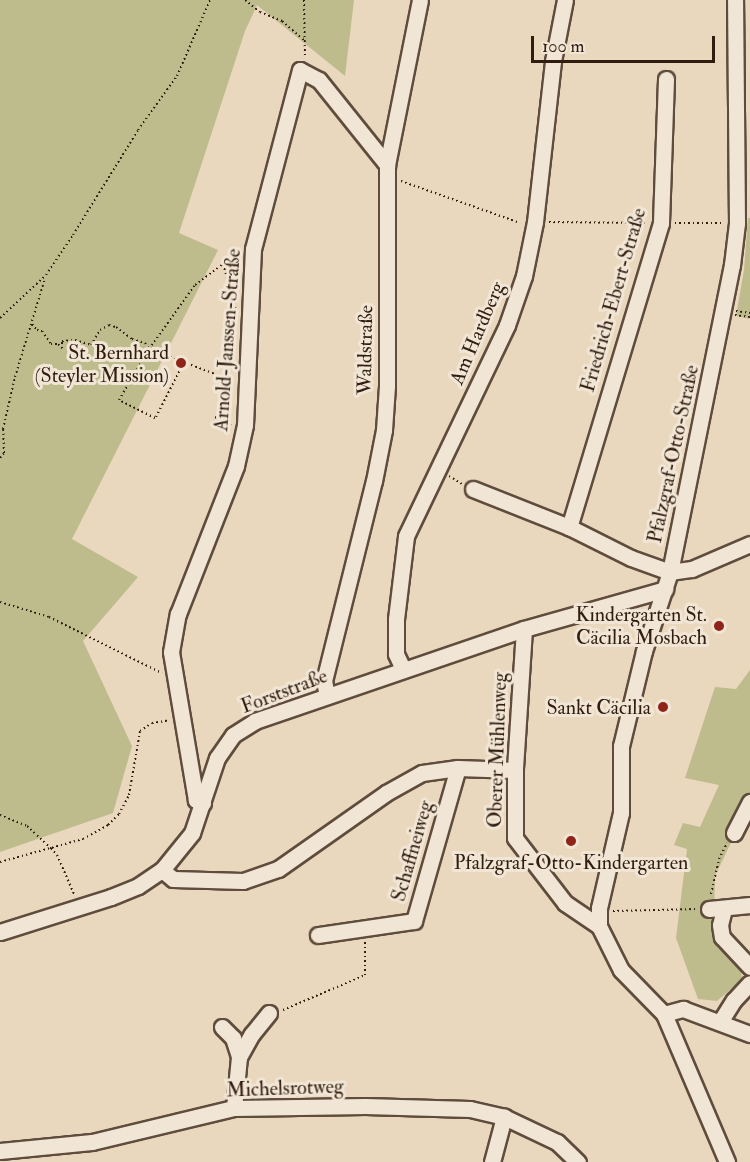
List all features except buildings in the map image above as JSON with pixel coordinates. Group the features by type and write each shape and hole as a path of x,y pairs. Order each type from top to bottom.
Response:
{"street":[{"name":"Waldstraße","path":"327,696 324,681 374,481 384,430 387,386 387,165 420,0"},
{"name":"Am Hardberg","path":"403,669 396,654 396,619 406,536 507,326 524,276 535,222 553,61 565,0"},
{"name":"Pfalzgraf-Otto-Straße","path":"599,926 604,910 621,813 621,746 644,651 670,572 711,378 737,223 735,0"},
{"name":"Arnold-Janssen-Straße","path":"203,803 196,800 171,652 178,614 236,466 245,425 253,249 300,70 319,80 387,165"},
{"name":"Friedrich-Ebert-Straße","path":"569,527 661,223 666,80"},
{"path":"473,489 569,527 631,558 670,572 692,569 750,544"},
{"name":"Forststraße","path":"0,932 111,897 138,886 162,870 192,832 217,758 233,735 255,722 524,629 665,589"},
{"name":"Oberer Mühlenweg","path":"524,629 515,770 515,838 565,903 599,926 621,969 664,1014 727,1162"},
{"path":"162,870 173,879 243,881 278,869 386,793 422,773 458,768 515,770"},
{"name":"Schaffneiweg","path":"318,936 414,921 458,768"},
{"path":"734,833 750,802"},
{"path":"750,905 717,909 722,937 750,968"},
{"path":"720,1022 734,1000 745,991 750,982"},
{"path":"664,1014 683,1009 750,1034"},
{"path":"239,1057 252,1034 269,1013"},
{"path":"222,1027 233,1038 239,1057 234,1108"},
{"name":"Michelsrotweg","path":"0,1152 92,1142 234,1108 365,1106 458,1108 504,1117 557,1142 578,1162"},
{"path":"492,1162 504,1117"}],"path":[{"path":"0,318 46,275 138,130 177,76 210,0"},
{"path":"245,0 260,12 282,21 305,41"},
{"path":"304,0 306,53"},
{"path":"399,180 525,224 535,222 737,223"},
{"path":"184,362 156,418 119,400 149,349 195,285 223,264 237,315"},
{"path":"0,458 4,453 3,429 13,388 46,275"},
{"path":"736,311 750,313"},
{"path":"32,324 37,330 42,331 51,344 58,344 62,348 63,341 75,340 91,345 100,330 109,325 116,327 132,339 142,340 149,349 215,374"},
{"path":"215,417 232,426 245,425"},
{"path":"443,473 473,489"},
{"path":"0,602 49,617 176,681"},
{"path":"0,862 83,839 108,825 119,814 129,795 140,731 152,723 183,720"},
{"path":"0,814 27,826 51,848 57,855 74,895"},
{"path":"604,910 717,909 719,859 734,833"},
{"path":"269,1013 281,1011 365,975 365,928"}],"shaded area":[{"path":"0,0 354,0 345,76 257,5 245,31 179,233 218,250 72,539 138,577 83,641 132,746 113,813 0,852"},
{"path":"748,218 750,218 750,319 736,316 744,270"},
{"path":"750,670 750,803 715,876 714,919 741,968 742,980 717,1001 698,999 676,938 687,849 674,845 683,823 700,827 719,785 685,778 715,687 736,689"}],"place":[{"name":"St. Bernhard (Steyler Mission)","path":"181,363"},
{"name":"Kindergarten St. Cäcilia Mosbach","path":"719,626"},
{"name":"Sankt Cäcilia","path":"663,707"},
{"name":"Pfalzgraf-Otto-Kindergarten","path":"571,841"}]}
